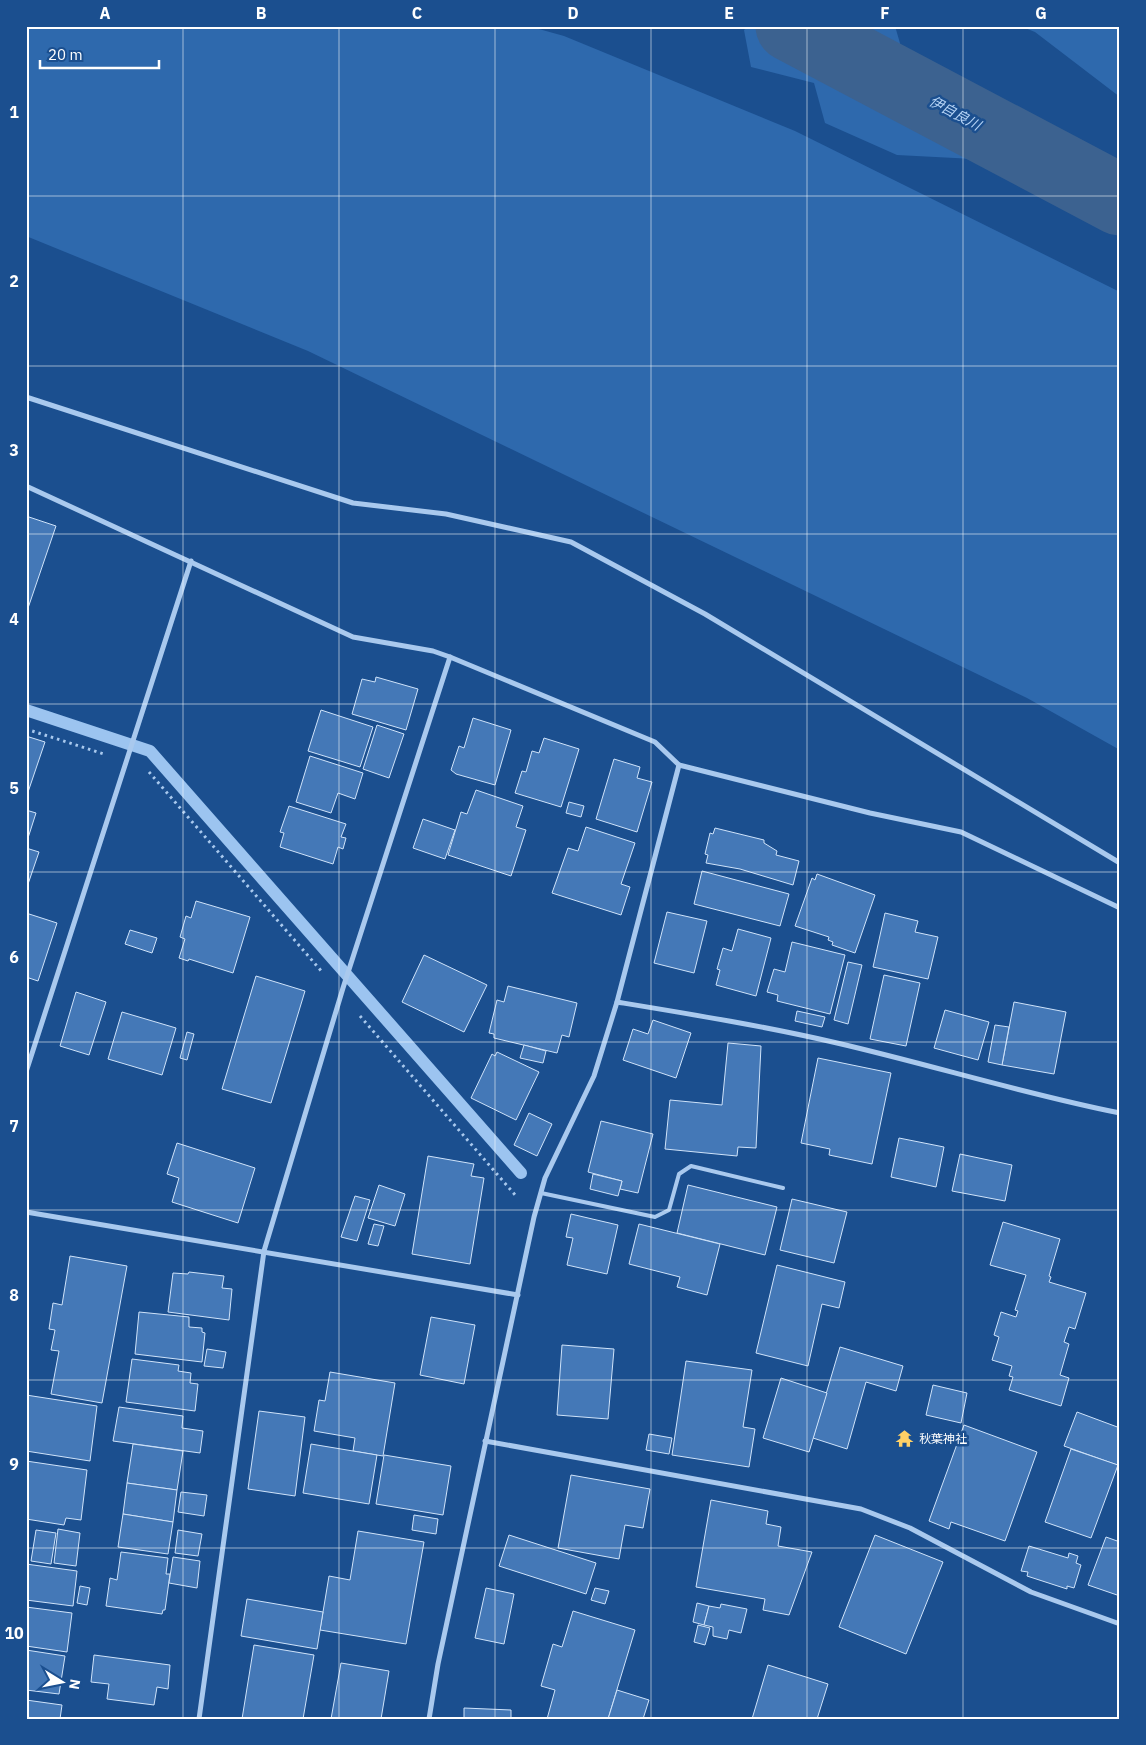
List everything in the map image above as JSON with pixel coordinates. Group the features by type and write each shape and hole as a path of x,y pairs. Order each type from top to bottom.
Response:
{"street":[{"path":"26,397 353,504 446,514 571,542 705,614 1120,864"},
{"path":"26,486 353,637 433,651 655,742 679,765 870,813 961,832 1120,908"},
{"path":"26,1072 191,561"},
{"path":"199,1719 264,1251 341,994 450,657"},
{"path":"429,1719 485,1442 534,1217 546,1178 594,1076 617,1002 679,765"},
{"path":"617,1002 734,1021 838,1043 1052,1100 1120,1114"},
{"path":"26,1212 518,1295"},
{"path":"485,1442 862,1510 910,1528 1032,1592 1120,1624"}],"lane":[{"path":"541,1193 655,1217 669,1210 679,1174 691,1166 783,1188"}],"path":[{"path":"26,729 128,759 145,768 534,1217"}],"shaded area":[{"path":"26,26 528,26 564,36 795,131 1120,292 1120,750 1027,698 308,351 26,236"},
{"path":"749,26 827,26 836,32 895,26 906,64 994,121 974,159 897,155 825,123 814,83 751,67 744,30"},
{"path":"1020,26 1120,26 1120,97 1035,32"}],"building":[{"path":"26,516 56,526 26,614"},
{"path":"376,677 418,689 406,730 352,714 362,679 375,682"},
{"path":"321,710 373,727 360,767 308,751"},
{"path":"473,718 511,730 495,785 456,774 451,770 459,746 464,748"},
{"path":"377,725 404,734 389,778 363,769"},
{"path":"26,736 45,742 26,798"},
{"path":"544,738 579,749 561,807 515,793 522,771 526,772 532,751 539,753"},
{"path":"310,756 363,773 355,799 338,793 331,813 296,802"},
{"path":"614,759 640,767 637,778 652,782 637,832 596,819"},
{"path":"476,790 523,806 516,827 526,830 511,876 448,855 461,812 467,814"},
{"path":"569,802 584,806 581,817 566,813"},
{"path":"289,806 346,824 341,837 346,838 343,849 338,847 333,864 280,847 284,833 280,832"},
{"path":"26,810 36,813 28,838 26,838"},
{"path":"423,819 455,830 445,859 413,848"},
{"path":"586,827 635,843 621,884 630,887 621,915 552,893 568,848 578,851"},
{"path":"715,828 764,840 764,843 777,851 776,855 799,861 793,885 740,869 706,863 708,855 705,854 710,833 713,834"},
{"path":"26,848 39,852 26,890"},
{"path":"702,871 789,894 780,926 694,904"},
{"path":"817,874 875,895 855,953 832,945 833,942 828,940 829,937 795,926 812,878 815,880"},
{"path":"196,901 250,917 233,973 189,959 188,961 179,958 185,939 180,937 186,916 191,918"},
{"path":"667,912 707,921 694,973 654,963"},
{"path":"26,913 57,923 38,981 26,977"},
{"path":"885,913 918,921 915,932 938,937 928,979 873,967"},
{"path":"738,929 771,938 756,996 716,985 720,970 717,969 723,948 732,951"},
{"path":"130,930 157,938 152,953 125,944"},
{"path":"792,942 845,955 830,1014 777,1001 778,995 767,992 774,969 785,972"},
{"path":"424,955 487,985 464,1032 402,1002"},
{"path":"848,962 862,965 848,1024 834,1020"},
{"path":"884,975 920,983 906,1046 870,1039"},
{"path":"256,976 305,991 271,1103 222,1089"},
{"path":"508,986 577,1003 569,1037 562,1035 557,1053 494,1038 494,1034 489,1033 497,1000 504,1002"},
{"path":"76,992 106,1002 89,1055 60,1046"},
{"path":"1014,1002 1066,1012 1054,1074 1002,1065"},
{"path":"945,1010 989,1022 978,1060 934,1048"},
{"path":"797,1011 825,1017 822,1027 795,1021"},
{"path":"122,1012 176,1028 162,1075 108,1059"},
{"path":"653,1020 691,1033 676,1078 623,1060 633,1029 648,1034"},
{"path":"995,1025 1009,1027 1002,1065 988,1062"},
{"path":"187,1032 194,1034 187,1060 180,1058"},
{"path":"728,1043 761,1046 756,1148 738,1147 737,1156 665,1149 670,1100 722,1105"},
{"path":"524,1045 546,1051 543,1063 520,1058"},
{"path":"497,1052 539,1072 516,1120 471,1098 492,1054 495,1056"},
{"path":"818,1058 891,1073 872,1164 829,1155 830,1149 801,1143"},
{"path":"529,1113 552,1124 537,1156 514,1145"},
{"path":"601,1121 653,1134 638,1193 620,1189 622,1181 588,1172"},
{"path":"899,1138 944,1147 936,1187 891,1177"},
{"path":"177,1143 255,1168 238,1223 172,1202 179,1178 167,1174"},
{"path":"960,1154 1012,1165 1005,1201 952,1191"},
{"path":"428,1156 474,1164 471,1176 484,1178 470,1264 412,1254"},
{"path":"593,1174 622,1181 618,1196 590,1189"},
{"path":"379,1185 405,1194 395,1226 368,1218"},
{"path":"688,1185 777,1207 765,1255 677,1233"},
{"path":"355,1196 370,1200 357,1241 341,1237"},
{"path":"792,1199 847,1212 834,1263 780,1250"},
{"path":"571,1214 618,1225 607,1274 567,1265 573,1238 566,1237"},
{"path":"1003,1222 1060,1239 1049,1282 1086,1293 1075,1329 1069,1327 1064,1342 1069,1344 1060,1375 1069,1378 1061,1406 1009,1390 1013,1377 1009,1376 1012,1366 992,1360 999,1337 994,1335 1001,1312 1016,1317 1018,1311 1015,1310 1026,1275 990,1265"},
{"path":"374,1224 384,1226 378,1246 368,1244"},
{"path":"639,1224 720,1244 707,1295 677,1287 680,1277 629,1264"},
{"path":"70,1256 127,1266 102,1403 51,1394 59,1351 51,1350 55,1330 49,1329 53,1303 62,1305"},
{"path":"777,1265 845,1282 839,1308 822,1304 808,1366 756,1353"},
{"path":"189,1272 224,1276 222,1288 232,1289 229,1320 168,1312 173,1273 188,1274"},
{"path":"139,1312 189,1317 189,1327 202,1328 202,1332 205,1333 202,1362 135,1354"},
{"path":"431,1317 475,1325 464,1384 420,1375"},
{"path":"562,1345 614,1349 608,1419 557,1415"},
{"path":"840,1347 903,1366 896,1391 866,1382 847,1449 813,1438"},
{"path":"207,1349 226,1352 223,1368 204,1366"},
{"path":"132,1359 179,1365 178,1371 191,1373 190,1383 198,1384 195,1411 126,1402"},
{"path":"686,1361 752,1370 743,1427 755,1429 749,1467 672,1455"},
{"path":"330,1372 395,1383 383,1456 353,1451 355,1438 314,1431 319,1400 325,1401"},
{"path":"781,1378 827,1393 809,1452 763,1438"},
{"path":"933,1385 967,1393 961,1423 926,1415"},
{"path":"26,1395 97,1406 90,1461 26,1451"},
{"path":"119,1407 183,1416 182,1428 203,1431 200,1453 113,1441"},
{"path":"259,1411 305,1417 295,1496 248,1489"},
{"path":"1077,1412 1120,1428 1120,1466 1064,1446"},
{"path":"964,1425 1037,1452 1005,1541 951,1522 949,1529 929,1521"},
{"path":"649,1434 672,1438 669,1454 646,1450"},
{"path":"133,1444 183,1451 177,1490 127,1483"},
{"path":"311,1444 377,1455 369,1504 303,1493"},
{"path":"1071,1449 1118,1465 1091,1538 1045,1522"},
{"path":"384,1455 451,1466 443,1515 376,1504"},
{"path":"26,1461 87,1470 81,1520 66,1518 64,1525 26,1519"},
{"path":"571,1475 650,1489 643,1528 625,1525 619,1559 558,1548"},
{"path":"127,1483 177,1490 173,1522 123,1514"},
{"path":"181,1492 207,1495 204,1516 178,1512"},
{"path":"711,1500 768,1511 766,1524 781,1527 778,1546 812,1552 789,1615 763,1610 765,1599 696,1587"},
{"path":"123,1514 173,1522 168,1554 118,1547"},
{"path":"414,1515 438,1519 436,1534 412,1530"},
{"path":"58,1529 80,1533 76,1566 54,1563"},
{"path":"36,1530 56,1533 51,1564 31,1561"},
{"path":"178,1530 202,1534 198,1556 175,1553"},
{"path":"358,1531 424,1542 406,1644 320,1630 329,1576 350,1580"},
{"path":"509,1535 596,1563 586,1594 499,1566"},
{"path":"875,1535 943,1562 906,1654 839,1627"},
{"path":"1106,1537 1120,1542 1120,1596 1088,1585"},
{"path":"1029,1546 1068,1558 1069,1553 1078,1556 1076,1563 1081,1565 1074,1588 1067,1586 1067,1589 1027,1576 1028,1572 1021,1571"},
{"path":"121,1552 168,1558 166,1574 170,1574 165,1610 163,1610 162,1614 106,1606 110,1578 117,1580"},
{"path":"173,1557 200,1561 197,1588 169,1583"},
{"path":"26,1564 77,1571 73,1606 26,1600"},
{"path":"80,1586 90,1588 87,1605 77,1603"},
{"path":"486,1588 514,1594 504,1644 475,1638"},
{"path":"595,1588 609,1591 605,1604 591,1600"},
{"path":"247,1599 323,1612 317,1649 241,1636"},
{"path":"697,1603 709,1606 704,1625 693,1622"},
{"path":"721,1604 747,1609 741,1633 729,1630 727,1639 713,1636 713,1627 704,1625 709,1606 720,1608"},
{"path":"26,1607 72,1613 67,1652 26,1646"},
{"path":"573,1611 635,1630 608,1719 547,1719 555,1690 541,1686 553,1644 562,1647"},
{"path":"698,1625 710,1628 705,1645 694,1642"},
{"path":"254,1645 314,1655 303,1719 242,1719"},
{"path":"26,1650 65,1656 59,1694 26,1690"},
{"path":"94,1655 170,1665 168,1689 157,1687 154,1705 107,1699 109,1684 91,1682"},
{"path":"341,1663 389,1671 381,1719 331,1719"},
{"path":"768,1665 828,1684 817,1719 752,1719"},
{"path":"617,1690 649,1700 643,1719 608,1719"},
{"path":"26,1700 62,1705 60,1719 26,1719"},
{"path":"464,1708 511,1710 511,1719 464,1719"}],"waterway":[{"name":"伊自良川","path":"791,26 1120,200"},
{"path":"26,710 150,751 521,1173"}],"place":[{"name":"秋葉神社","path":"905,1439"}]}
